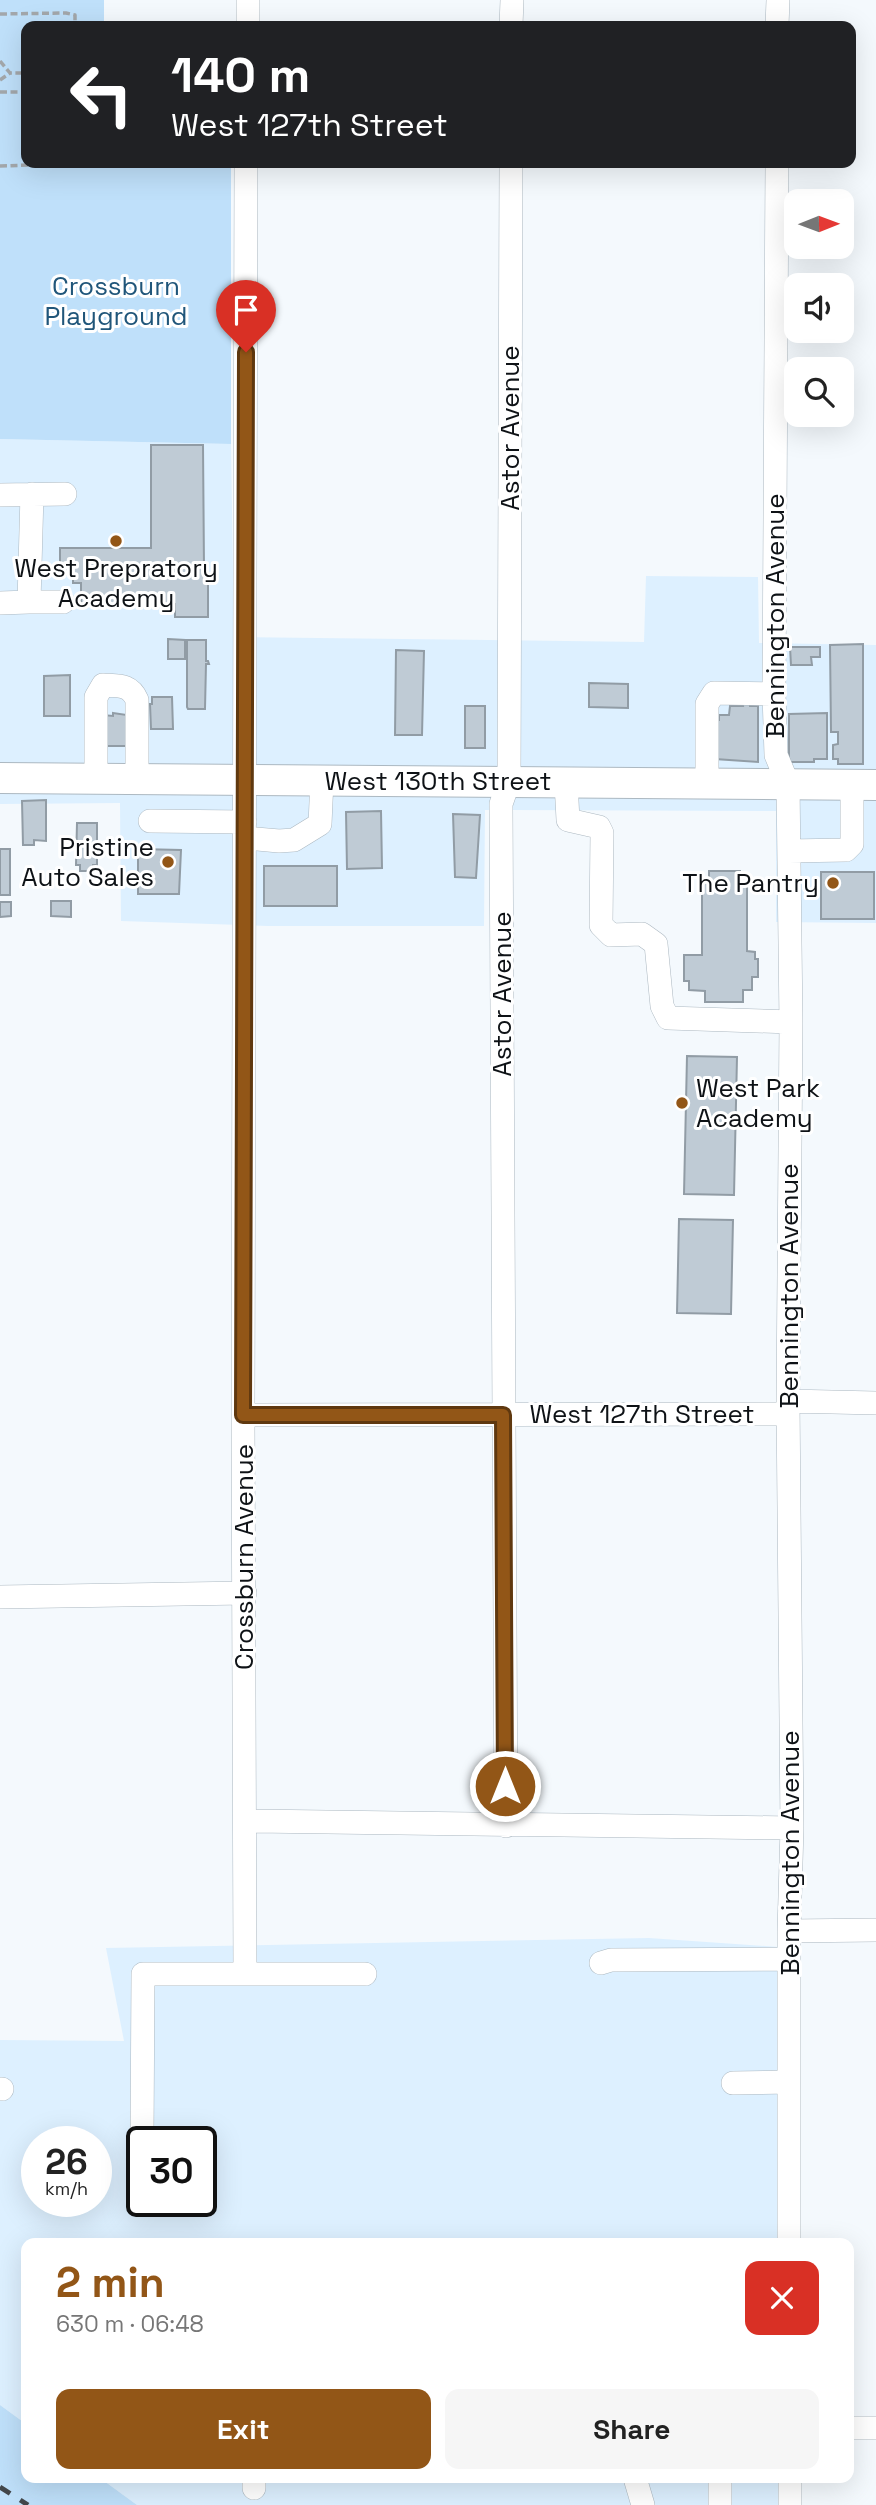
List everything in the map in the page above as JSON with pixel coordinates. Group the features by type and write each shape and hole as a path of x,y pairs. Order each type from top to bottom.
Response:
{"main road":[{"name":"West 130th Street","path":"0,778 864,785"}],"street":[{"path":"248,0 248,21"},
{"path":"511,21 512,0"},
{"path":"777,21 778,0"},
{"name":"Crossburn Avenue","path":"245,1974 243,1415 246,168"},
{"name":"Astor Avenue","path":"506,1826 501,804 509,781 511,168"},
{"name":"Bennington Avenue","path":"777,168 774,694 776,755 788,784 791,1021 788,1408 792,1828 789,1931 789,2238"},
{"path":"29,602 32,494"},
{"path":"0,495 65,494"},
{"path":"0,603 63,602"},
{"path":"96,779 96,697 103,685 127,686 137,700 137,780"},
{"path":"707,784 707,704 714,692 774,694"},
{"path":"150,821 245,830 279,841 294,840 320,824 322,780"},
{"path":"566,782 568,820 599,827 603,833 601,925 611,935 642,934 656,944 662,1006 668,1018 791,1021"},
{"path":"789,851 846,850 852,844 864,785"},
{"name":"West 127th Street","path":"243,1415 503,1415 788,1408 876,1403"},
{"path":"0,1597 245,1593"},
{"path":"245,1821 792,1828"},
{"path":"789,1931 876,1930"},
{"path":"601,1963 625,1960 789,1959"},
{"path":"142,2126 143,1974 365,1974"},
{"path":"733,2083 789,2082"},
{"path":"854,2428 876,2428"},
{"path":"636,2483 643,2505"},
{"path":"720,2483 720,2505"},
{"path":"790,2483 790,2505"}],"path":[{"path":"0,14 66,13 75,15 75,21"},
{"path":"0,61 10,73"},
{"path":"0,80 10,73 21,73"},
{"path":"0,92 21,92"},
{"path":"0,166 21,165"}],"shaded area":[{"path":"0,439 231,444 234,637 644,642 646,576 758,577 759,643 876,645 876,923 776,922 776,811 485,810 484,926 268,926 121,921 120,803 0,804"},
{"path":"649,1938 779,1947 787,2238 21,2238 21,2420 0,2405 0,2040 124,2041 106,1948"},
{"path":"107,2483 790,2483 791,2505 137,2505"}],"green space":[{"name":"Crossburn Playground","path":"0,0 104,0 104,21 21,21 21,168 231,168 231,444 0,439"},
{"path":"0,2405 21,2420 21,2483 107,2483 137,2505 0,2505"}],"building":[{"path":"151,445 203,445 204,568 208,568 208,617 175,617 175,604 81,604 81,583 73,583 73,575 60,575 60,548 151,548"},
{"path":"168,639 185,640 185,659 168,659"},
{"path":"187,640 206,640 206,661 209,664 206,664 205,709 187,707"},
{"path":"863,644 863,764 838,764 838,759 833,759 833,745 838,744 838,732 831,732 830,645"},
{"path":"790,647 820,647 820,657 811,657 812,665 791,665"},
{"path":"396,650 424,651 422,735 395,735"},
{"path":"70,675 70,716 44,716 44,676"},
{"path":"589,683 628,684 628,708 589,707"},
{"path":"152,697 172,697 173,729 151,729"},
{"path":"742,701 750,701 750,706 758,706 758,762 715,759 715,720 719,720 719,715 729,715 730,706 743,706"},
{"path":"465,706 485,706 485,748 465,748"},
{"path":"113,713 127,715 127,746 103,746 103,715 113,716"},
{"path":"827,713 827,759 789,762 789,714"},
{"path":"46,800 46,841 34,840 34,845 23,845 22,801"},
{"path":"381,811 382,868 347,869 346,812"},
{"path":"453,814 480,815 476,878 455,877"},
{"path":"77,823 97,823 97,865 93,865 92,871 80,871 80,865 76,865"},
{"path":"0,849 10,849 10,895 0,895"},
{"path":"138,849 181,850 179,894 138,894"},
{"path":"264,866 337,866 337,906 264,906"},
{"path":"709,871 740,871 740,881 747,881 747,951 755,952 755,959 758,959 758,977 752,977 752,990 743,990 743,1002 705,1002 705,991 689,990 689,981 684,981 684,955 702,955 702,881 709,881"},
{"path":"821,872 874,872 874,919 821,919"},
{"path":"51,901 71,901 71,917 51,916"},
{"path":"0,902 11,902 11,916 0,917"},
{"path":"687,1056 737,1057 734,1195 684,1194"},
{"path":"679,1219 733,1220 731,1314 677,1313"}],"railway":[{"path":"0,2487 28,2505"}],"place":[{"name":"West Prepratory Academy","path":"116,541"},
{"name":"Pristine Auto Sales","path":"168,862"},
{"name":"The Pantry","path":"833,883"},
{"name":"West Park Academy","path":"682,1103"}],"route":[{"path":"246,352 243,1415 503,1415 505,1786"}]}
